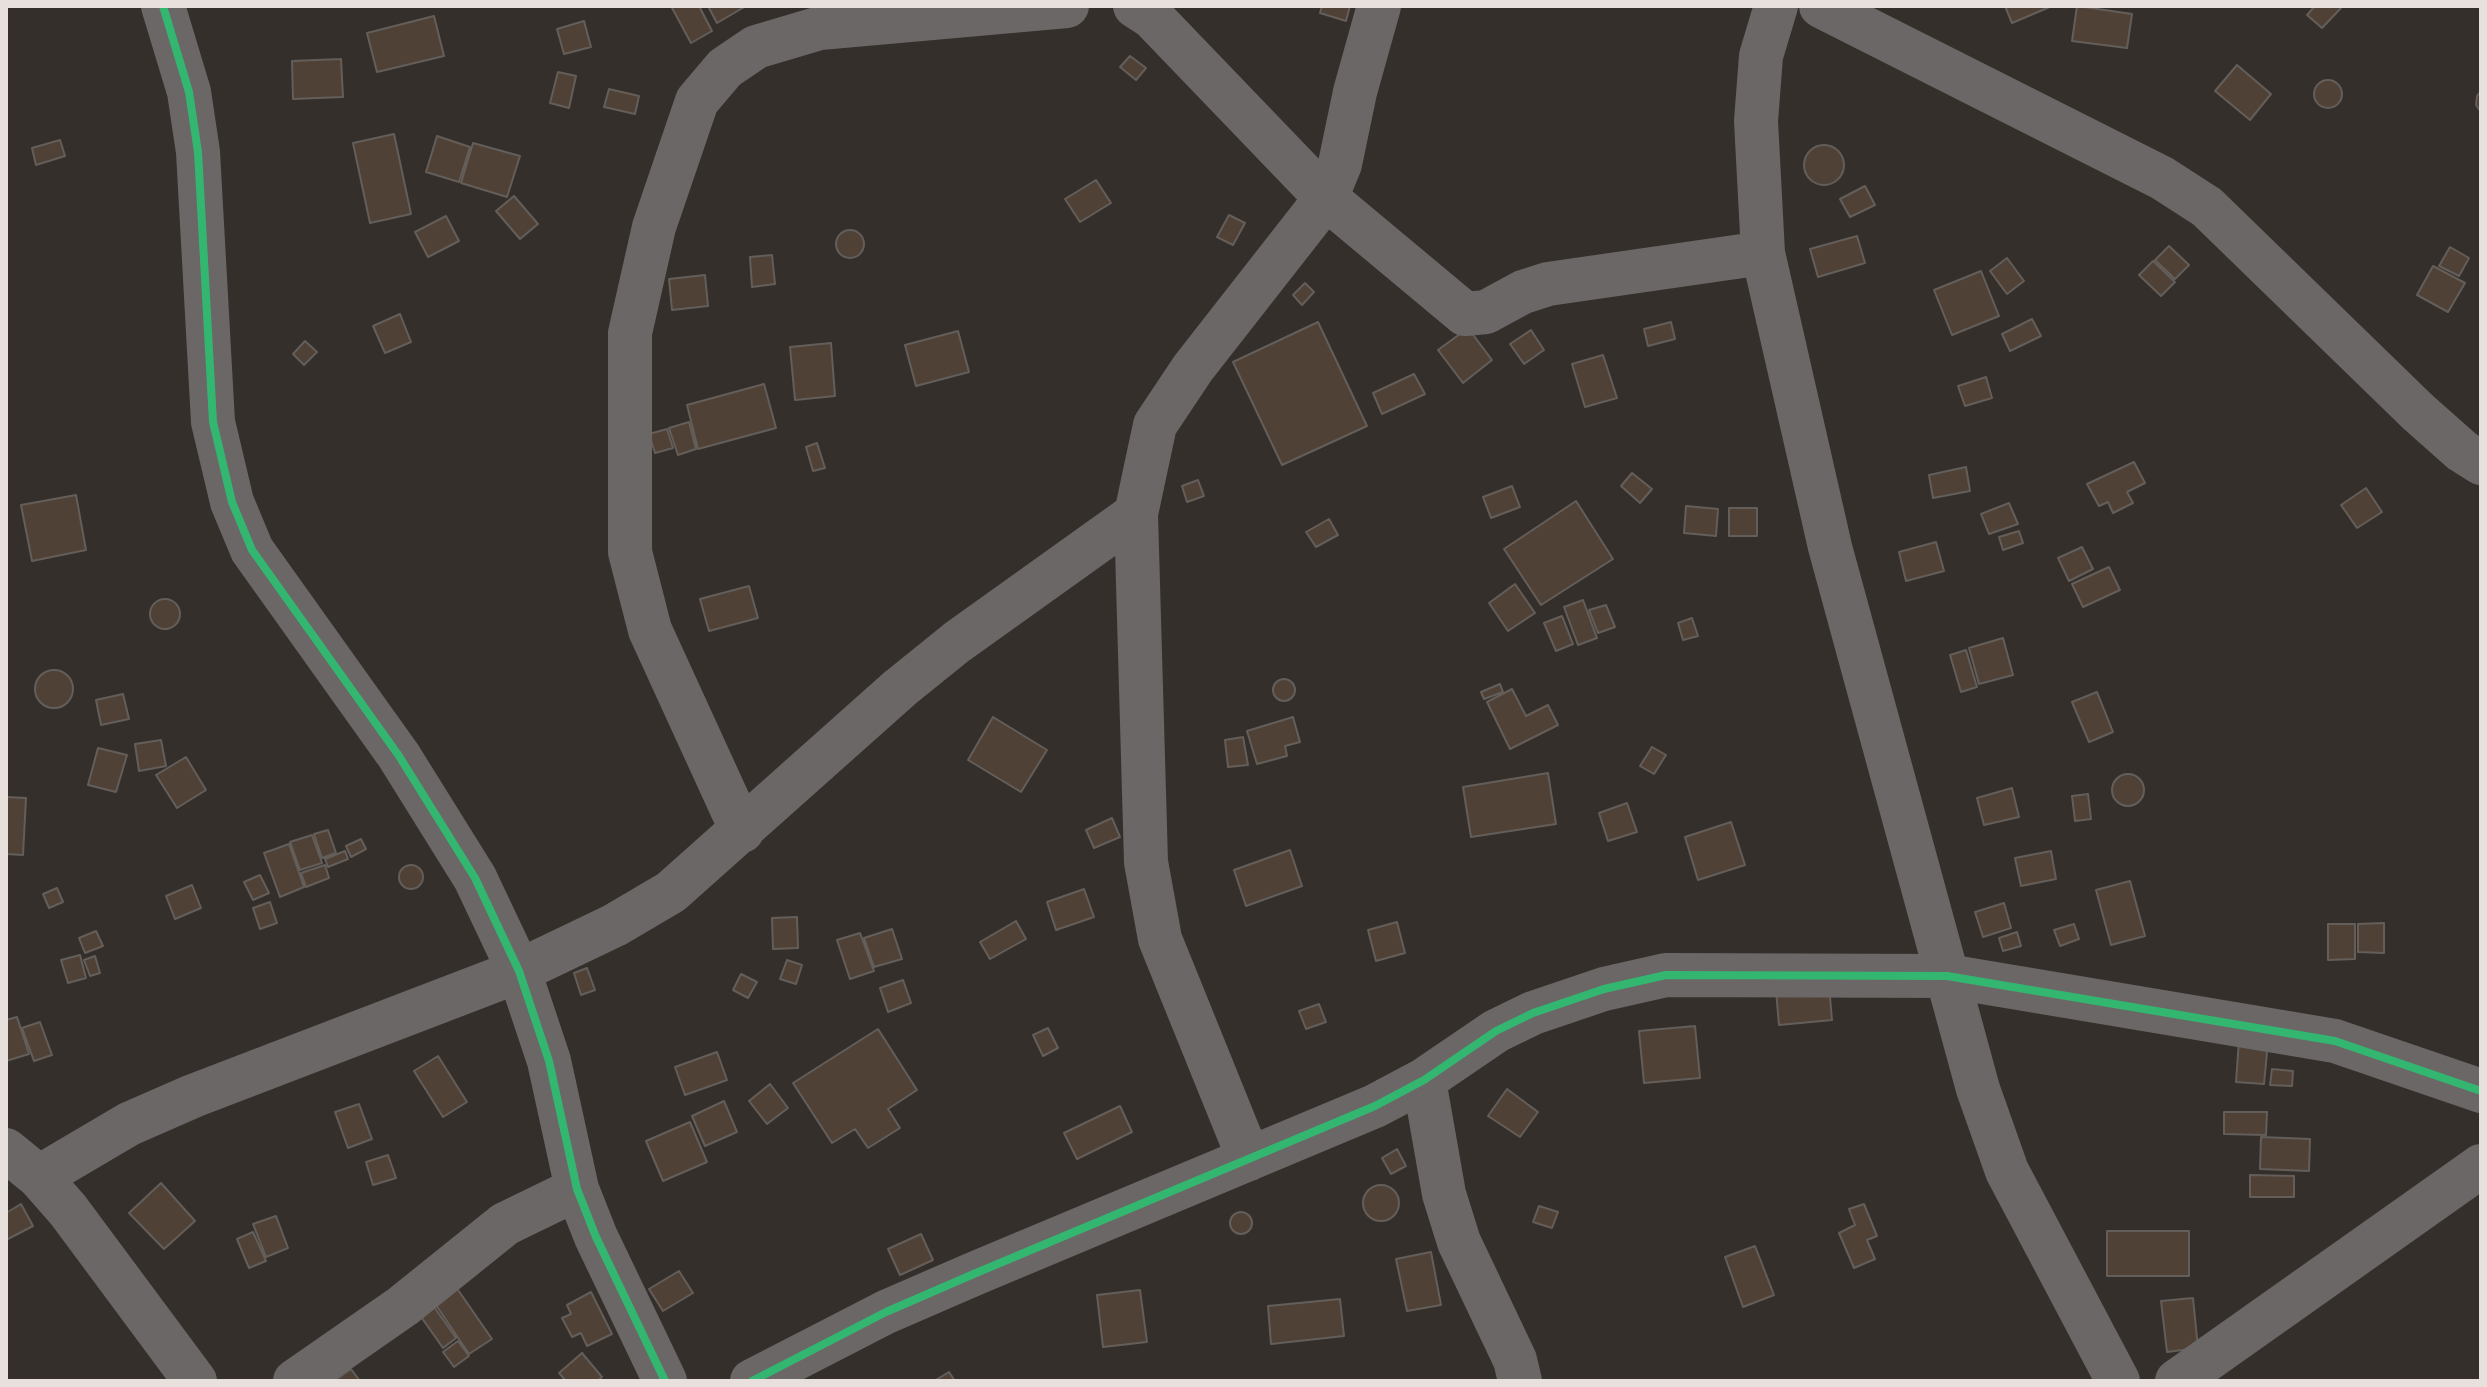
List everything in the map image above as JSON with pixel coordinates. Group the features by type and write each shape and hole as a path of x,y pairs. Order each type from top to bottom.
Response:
{"street":[{"path":"163,6 189,92 198,152 213,422 232,502 252,550 399,756 475,878 519,971 549,1061 577,1189 596,1237 665,1381"},
{"path":"742,831 650,630 630,552 630,333 654,227 697,101 725,68 756,47 819,17 1067,6"},
{"path":"1135,6 1152,17 1326,198 1465,314 1486,312 1523,292 1548,284 1763,253"},
{"path":"1249,1159 1160,939 1146,862 1136,514 1155,425 1193,368 1326,198 1340,164 1355,92 1379,6"},
{"path":"1776,6 1761,56 1756,121 1763,253 1830,547 1978,1089 2007,1171 2118,1381"},
{"path":"1821,6 2162,178 2207,207 2418,412 2462,451 2481,463"},
{"path":"195,1381 68,1210 22,1164 519,971 615,925 671,892 911,679 957,642 1136,514"},
{"path":"752,1381 886,1312 1375,1106 1424,1080 1496,1031 1533,1013 1604,989 1666,975 1947,976 2335,1041 2481,1091"},
{"path":"1424,1080 1444,1194 1459,1242 1515,1360 1520,1381"},
{"path":"2177,1381 2481,1166"},
{"path":"295,1381 392,1314 505,1224 577,1189"}],"building":[{"path":"671,6 699,6 712,31 691,43"},
{"path":"708,6 746,6 717,23"},
{"path":"1322,6 1350,6 1346,21 1320,13"},
{"path":"2005,6 2052,6 2012,23"},
{"path":"2077,6 2132,14 2127,48 2072,41"},
{"path":"2315,6 2341,8 2322,28 2307,15"},
{"path":"434,16 444,56 377,72 367,33"},
{"path":"584,21 591,47 564,54 557,29"},
{"path":"1130,56 1146,68 1136,80 1120,67"},
{"path":"341,59 343,97 293,99 292,61"},
{"path":"2237,65 2271,94 2250,120 2215,91"},
{"path":"558,72 576,76 569,108 550,103"},
{"path":"2328,80 2338,84 2342,94 2338,104 2328,108 2318,104 2314,94 2318,84"},
{"path":"609,89 639,96 635,114 604,107"},
{"path":"2481,91 2481,112 2476,105"},
{"path":"394,134 411,214 370,223 353,143"},
{"path":"437,136 470,147 459,182 426,172"},
{"path":"60,140 65,156 36,165 32,148"},
{"path":"473,143 520,156 507,197 461,183"},
{"path":"1824,145 1838,151 1844,165 1838,179 1824,185 1810,179 1804,165 1810,151"},
{"path":"1096,180 1111,203 1080,222 1065,199"},
{"path":"1865,186 1875,205 1850,217 1840,199"},
{"path":"514,196 538,224 520,239 496,211"},
{"path":"1229,215 1245,223 1233,245 1217,237"},
{"path":"446,216 459,241 428,257 415,232"},
{"path":"850,230 860,234 864,244 860,254 850,258 840,254 836,244 840,234"},
{"path":"1857,236 1865,263 1818,277 1810,249"},
{"path":"2169,246 2189,265 2175,279 2155,260"},
{"path":"2450,247 2469,258 2459,276 2439,266"},
{"path":"772,255 775,284 752,287 750,257"},
{"path":"2007,258 2024,281 2007,294 1990,271"},
{"path":"2153,261 2175,282 2161,296 2139,275"},
{"path":"2433,266 2465,283 2448,312 2417,295"},
{"path":"1981,271 1999,316 1952,335 1934,290"},
{"path":"705,275 708,306 672,310 669,279"},
{"path":"1305,283 1314,292 1302,305 1293,295"},
{"path":"400,314 411,342 385,353 373,326"},
{"path":"2032,319 2041,336 2010,351 2002,334"},
{"path":"1318,322 1367,426 1282,465 1233,362"},
{"path":"1671,322 1675,339 1648,346 1644,329"},
{"path":"1468,328 1492,360 1463,383 1438,350"},
{"path":"1531,330 1544,350 1524,364 1510,344"},
{"path":"958,331 969,372 916,386 905,345"},
{"path":"305,341 317,352 304,365 293,354"},
{"path":"831,343 835,396 795,400 790,347"},
{"path":"1603,355 1617,398 1585,407 1572,364"},
{"path":"1414,374 1425,394 1382,414 1373,393"},
{"path":"1986,377 1992,398 1965,406 1958,386"},
{"path":"764,384 776,428 698,449 687,405"},
{"path":"689,422 696,449 678,455 669,428"},
{"path":"667,429 673,448 655,453 649,434"},
{"path":"817,443 825,468 813,471 806,447"},
{"path":"2134,462 2145,483 2127,492 2133,503 2113,513 2108,502 2099,506 2087,484"},
{"path":"1966,467 1970,491 1933,498 1929,475"},
{"path":"1632,473 1652,489 1640,503 1621,486"},
{"path":"1198,480 1204,496 1187,502 1182,486"},
{"path":"1512,486 1520,507 1491,518 1483,497"},
{"path":"2366,488 2382,512 2357,528 2341,505"},
{"path":"76,495 86,550 32,561 21,505"},
{"path":"1576,501 1613,559 1541,605 1504,549"},
{"path":"2009,503 2018,524 1989,534 1981,514"},
{"path":"1686,506 1718,509 1716,536 1684,533"},
{"path":"1729,508 1757,508 1757,536 1729,536"},
{"path":"1329,519 1338,535 1316,547 1306,532"},
{"path":"2019,531 2023,543 2003,550 1999,537"},
{"path":"1936,542 1944,571 1906,581 1899,552"},
{"path":"2082,547 2093,569 2069,581 2058,558"},
{"path":"2109,567 2120,590 2083,607 2072,584"},
{"path":"1515,584 1535,613 1508,631 1489,603"},
{"path":"749,586 758,618 709,631 700,599"},
{"path":"165,599 176,603 180,614 176,625 165,629 154,625 150,614 154,603"},
{"path":"1583,600 1597,638 1578,645 1564,607"},
{"path":"1606,605 1615,627 1598,633 1589,610"},
{"path":"1562,616 1573,644 1556,651 1544,623"},
{"path":"1692,618 1698,636 1683,640 1678,623"},
{"path":"2003,638 2013,675 1979,684 1969,648"},
{"path":"1966,650 1977,687 1961,692 1950,655"},
{"path":"54,670 67,676 73,689 67,702 54,708 41,702 35,689 41,676"},
{"path":"1284,679 1295,690 1284,701 1273,690"},
{"path":"1500,684 1503,692 1484,699 1481,692"},
{"path":"1512,689 1526,716 1548,705 1558,725 1510,749 1487,702"},
{"path":"2097,692 2113,732 2089,742 2072,702"},
{"path":"123,694 129,719 101,725 96,700"},
{"path":"993,717 1047,750 1021,792 968,760"},
{"path":"1293,717 1300,742 1285,746 1287,756 1257,764 1247,731"},
{"path":"1243,737 1248,765 1228,767 1225,740"},
{"path":"161,740 166,766 139,771 135,744"},
{"path":"1652,747 1666,755 1654,774 1640,766"},
{"path":"98,748 127,755 116,792 88,785"},
{"path":"186,757 206,790 177,808 156,775"},
{"path":"1548,773 1556,824 1471,837 1463,787"},
{"path":"2128,774 2139,779 2144,790 2139,801 2128,806 2117,801 2112,790 2117,779"},
{"path":"2012,788 2019,817 1984,825 1977,798"},
{"path":"2088,794 2091,819 2075,821 2072,796"},
{"path":"6,797 26,798 23,855 6,854"},
{"path":"1627,803 1637,832 1608,841 1599,813"},
{"path":"1112,818 1120,837 1094,848 1086,830"},
{"path":"1731,822 1745,865 1698,880 1685,837"},
{"path":"328,830 336,853 322,858 314,834"},
{"path":"312,835 322,863 300,870 290,842"},
{"path":"361,839 366,849 351,857 346,846"},
{"path":"289,844 304,887 280,897 264,853"},
{"path":"1290,850 1302,886 1246,906 1234,870"},
{"path":"345,851 348,859 328,867 325,859"},
{"path":"2051,851 2056,879 2021,886 2015,858"},
{"path":"325,865 329,878 306,887 301,873"},
{"path":"411,865 420,868 423,877 420,886 411,889 402,886 399,877 402,868"},
{"path":"260,875 269,893 253,900 244,882"},
{"path":"2130,881 2145,936 2111,945 2096,890"},
{"path":"192,885 201,908 175,919 166,896"},
{"path":"57,888 63,902 49,908 43,894"},
{"path":"1084,889 1094,917 1056,930 1047,902"},
{"path":"270,902 277,923 260,929 253,908"},
{"path":"2004,903 2011,928 1983,937 1975,912"},
{"path":"797,917 798,948 773,949 772,918"},
{"path":"1016,921 1026,939 990,959 980,942"},
{"path":"1397,922 1405,953 1376,961 1368,930"},
{"path":"2384,923 2384,953 2358,952 2358,924"},
{"path":"2074,924 2079,939 2060,946 2054,930"},
{"path":"2328,924 2355,924 2355,959 2328,960"},
{"path":"892,929 902,959 874,967 864,938"},
{"path":"96,931 103,946 85,953 79,938"},
{"path":"2017,932 2021,946 2003,951 1999,938"},
{"path":"860,933 874,971 850,979 837,940"},
{"path":"80,955 86,978 68,983 61,960"},
{"path":"95,956 100,973 90,976 84,960"},
{"path":"787,960 802,965 796,984 780,979"},
{"path":"587,968 595,990 581,995 574,973"},
{"path":"741,974 757,982 748,998 733,990"},
{"path":"903,980 911,1003 888,1012 880,988"},
{"path":"1829,986 1832,1020 1779,1025 1776,991"},
{"path":"1319,1004 1326,1022 1306,1029 1299,1011"},
{"path":"17,1017 29,1054 6,1061 6,1020"},
{"path":"40,1022 52,1055 34,1061 22,1028"},
{"path":"1695,1026 1700,1078 1644,1083 1639,1031"},
{"path":"1048,1028 1058,1048 1043,1056 1033,1035"},
{"path":"878,1029 917,1090 888,1109 900,1128 868,1148 855,1129 832,1143 793,1083"},
{"path":"2239,1040 2268,1042 2264,1084 2236,1082"},
{"path":"717,1052 727,1080 685,1095 675,1067"},
{"path":"438,1056 467,1102 443,1117 414,1071"},
{"path":"2272,1069 2293,1071 2292,1086 2270,1085"},
{"path":"770,1084 788,1108 767,1124 749,1101"},
{"path":"1507,1089 1538,1112 1520,1137 1488,1116"},
{"path":"724,1101 737,1132 705,1146 692,1116"},
{"path":"359,1104 372,1139 348,1148 335,1112"},
{"path":"1120,1106 1132,1132 1077,1159 1064,1133"},
{"path":"2224,1112 2267,1112 2266,1135 2224,1134"},
{"path":"690,1122 707,1162 663,1181 646,1141"},
{"path":"2261,1137 2310,1139 2309,1171 2260,1169"},
{"path":"1397,1149 1406,1166 1391,1174 1382,1158"},
{"path":"388,1155 396,1178 373,1185 366,1162"},
{"path":"2250,1175 2294,1176 2294,1197 2250,1197"},
{"path":"161,1183 195,1221 164,1249 129,1213"},
{"path":"1381,1185 1394,1190 1399,1203 1394,1216 1381,1221 1368,1216 1363,1203 1368,1190"},
{"path":"21,1204 33,1226 6,1240 6,1213"},
{"path":"1864,1204 1877,1236 1867,1240 1875,1259 1854,1268 1839,1233 1855,1225 1849,1209"},
{"path":"1539,1206 1558,1212 1552,1228 1533,1222"},
{"path":"1241,1212 1249,1215 1252,1223 1249,1231 1241,1234 1233,1231 1230,1223 1233,1215"},
{"path":"276,1216 288,1248 266,1257 253,1224"},
{"path":"2107,1231 2189,1231 2189,1276 2107,1276"},
{"path":"253,1232 266,1261 249,1268 237,1239"},
{"path":"921,1234 933,1260 900,1275 888,1249"},
{"path":"1755,1246 1774,1295 1743,1307 1725,1257"},
{"path":"1431,1252 1441,1305 1407,1311 1396,1259"},
{"path":"679,1271 693,1293 663,1311 649,1289"},
{"path":"456,1287 492,1339 469,1354 434,1302"},
{"path":"1140,1290 1147,1342 1103,1347 1097,1295"},
{"path":"591,1292 612,1334 587,1346 581,1333 572,1337 562,1318 571,1314 567,1305"},
{"path":"2193,1298 2198,1348 2167,1352 2161,1301"},
{"path":"1340,1299 1344,1336 1271,1344 1268,1306"},
{"path":"432,1304 456,1338 443,1348 419,1314"},
{"path":"458,1341 469,1356 454,1367 443,1352"},
{"path":"582,1353 602,1377 597,1381 566,1381 559,1373"},
{"path":"351,1369 360,1381 334,1381"},
{"path":"949,1372 955,1381 934,1381"}],"cycle path":[{"path":"163,6 189,92 198,152 213,422 232,502 252,550 399,756 475,878 519,971 549,1061 577,1189 596,1237 665,1381"},
{"path":"752,1381 886,1312 1375,1106 1424,1080 1496,1031 1533,1013 1604,989 1666,975 1947,976 2335,1041 2481,1091"}]}
